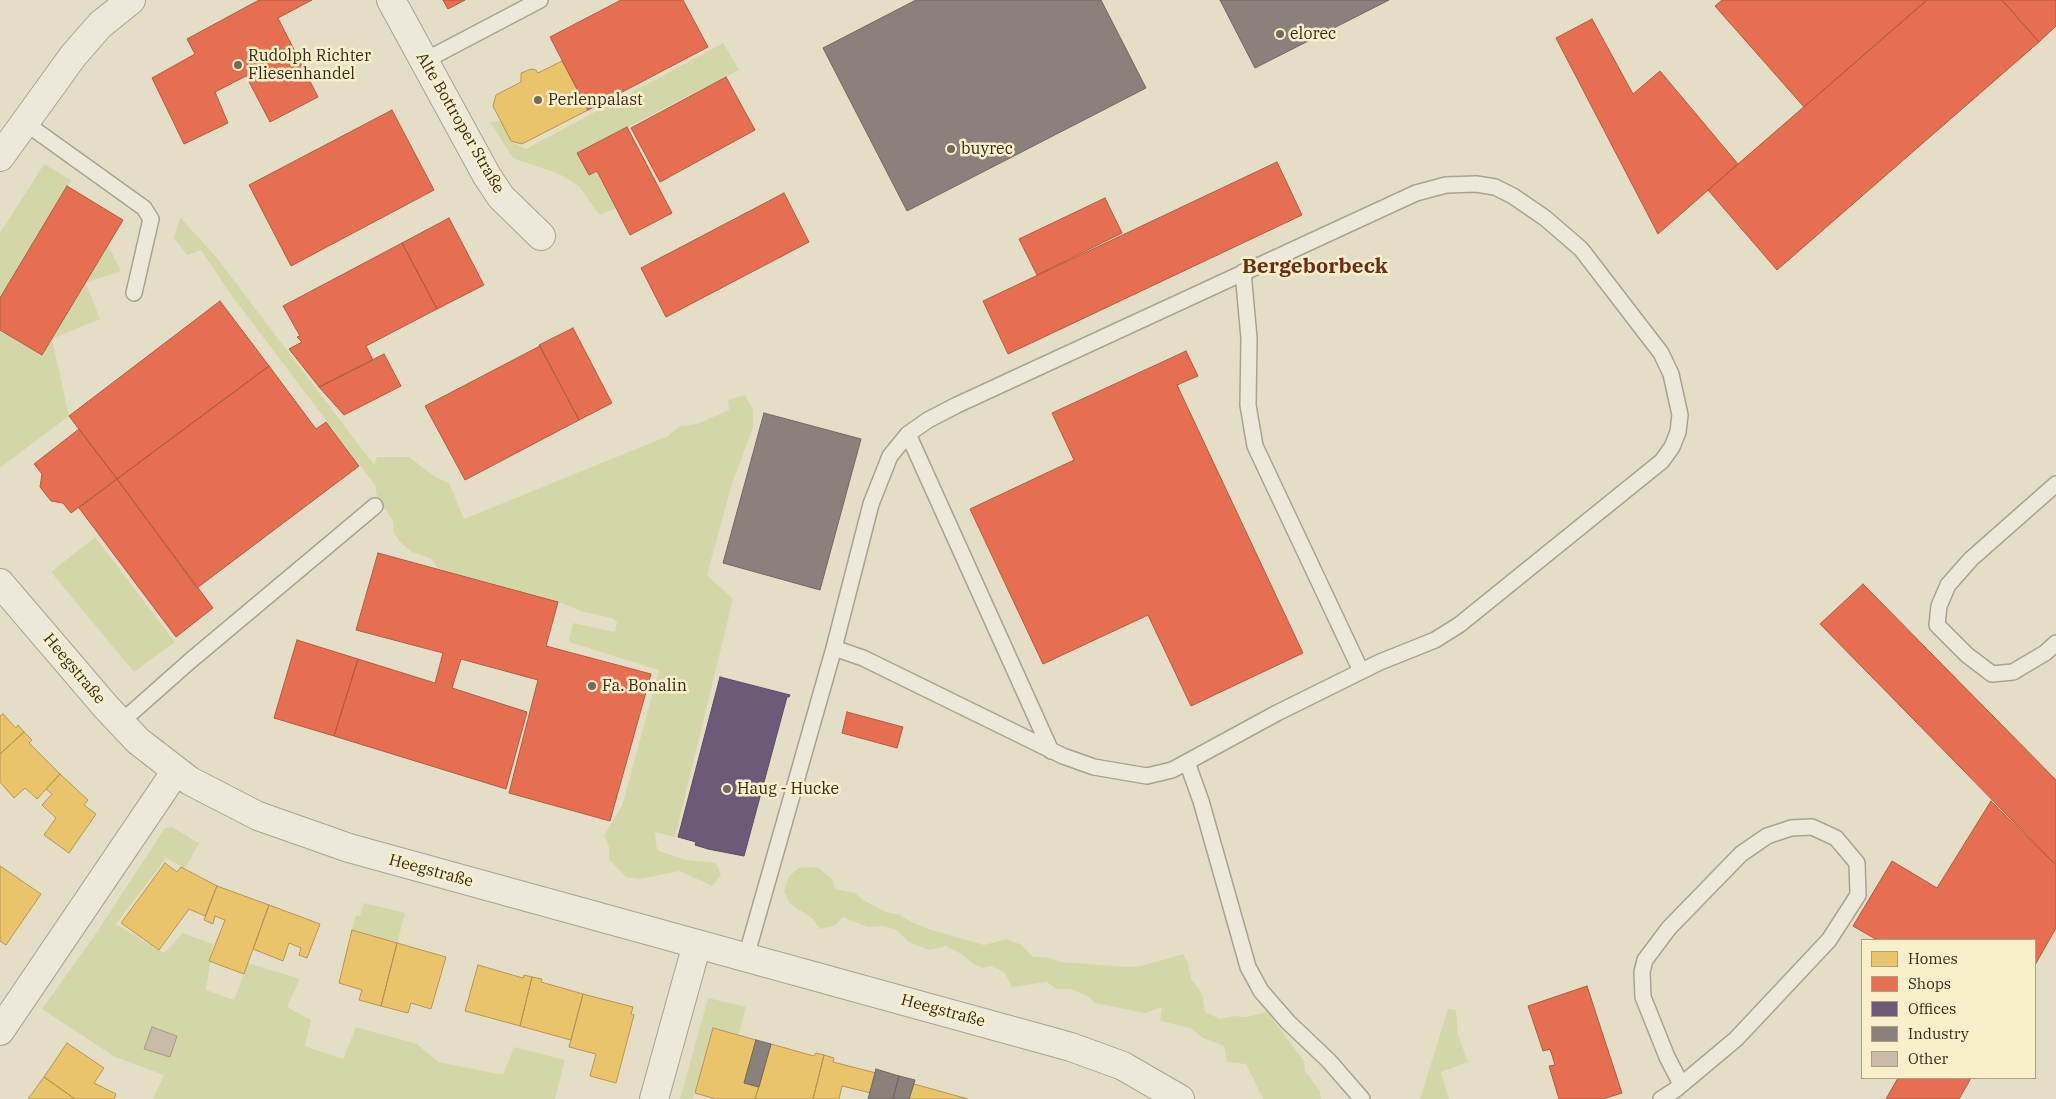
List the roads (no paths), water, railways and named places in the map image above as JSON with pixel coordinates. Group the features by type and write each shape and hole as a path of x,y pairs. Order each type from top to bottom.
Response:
{"street":[{"path":"0,156 73,56 100,25 131,0"},
{"name":"Alte Bottroper Straße","path":"391,0 487,176 501,197 541,236"},
{"name":"Heegstraße","path":"0,583 120,723 138,741 201,788 238,806 318,839 1086,1052 1140,1074 1180,1099"},
{"path":"0,1031 176,771"},
{"path":"654,1099 697,944"}],"lane":[{"path":"424,61 540,0"},
{"path":"24,122 144,208 151,219 134,293"},
{"path":"746,957 834,648 871,504 890,456 908,434 928,420 1416,193 1446,186 1476,184 1494,187 1513,196 1545,218 1581,249 1661,353 1677,395 1680,415 1678,432 1672,447 1662,461 1459,625 1435,640 1361,672 1277,713 1172,770 1147,776 1094,767 1051,751 863,658 834,648"},
{"path":"1243,272 1250,338 1248,405 1255,446 1361,672"},
{"path":"908,434 1051,751"},
{"path":"2056,484 1972,560 1948,585 1938,606 1937,625 1967,655 1992,674 2013,672 2045,653 2056,644"},
{"path":"120,723 190,661 375,506"},
{"path":"1187,762 1201,801 1248,967 1261,990 1288,1022 1329,1061 1362,1099"},
{"path":"1661,1099 1681,1084 1736,1039 1792,982 1829,940 1858,895 1857,863 1836,838 1812,826 1791,828 1768,836 1741,854 1669,928 1645,960 1642,972 1643,998 1667,1057 1681,1084"}],"place":[{"name":"elorec","path":"1280,34"},
{"name":"Rudolph Richter Fliesenhandel","path":"238,65"},
{"name":"Perlenpalast","path":"538,100"},
{"name":"buyrec","path":"951,149"},
{"name":"Fa. Bonalin","path":"592,686"},
{"name":"Haug - Hucke","path":"727,789"}],"district":[{"name":"Bergeborbeck","path":"1315,267"}]}
